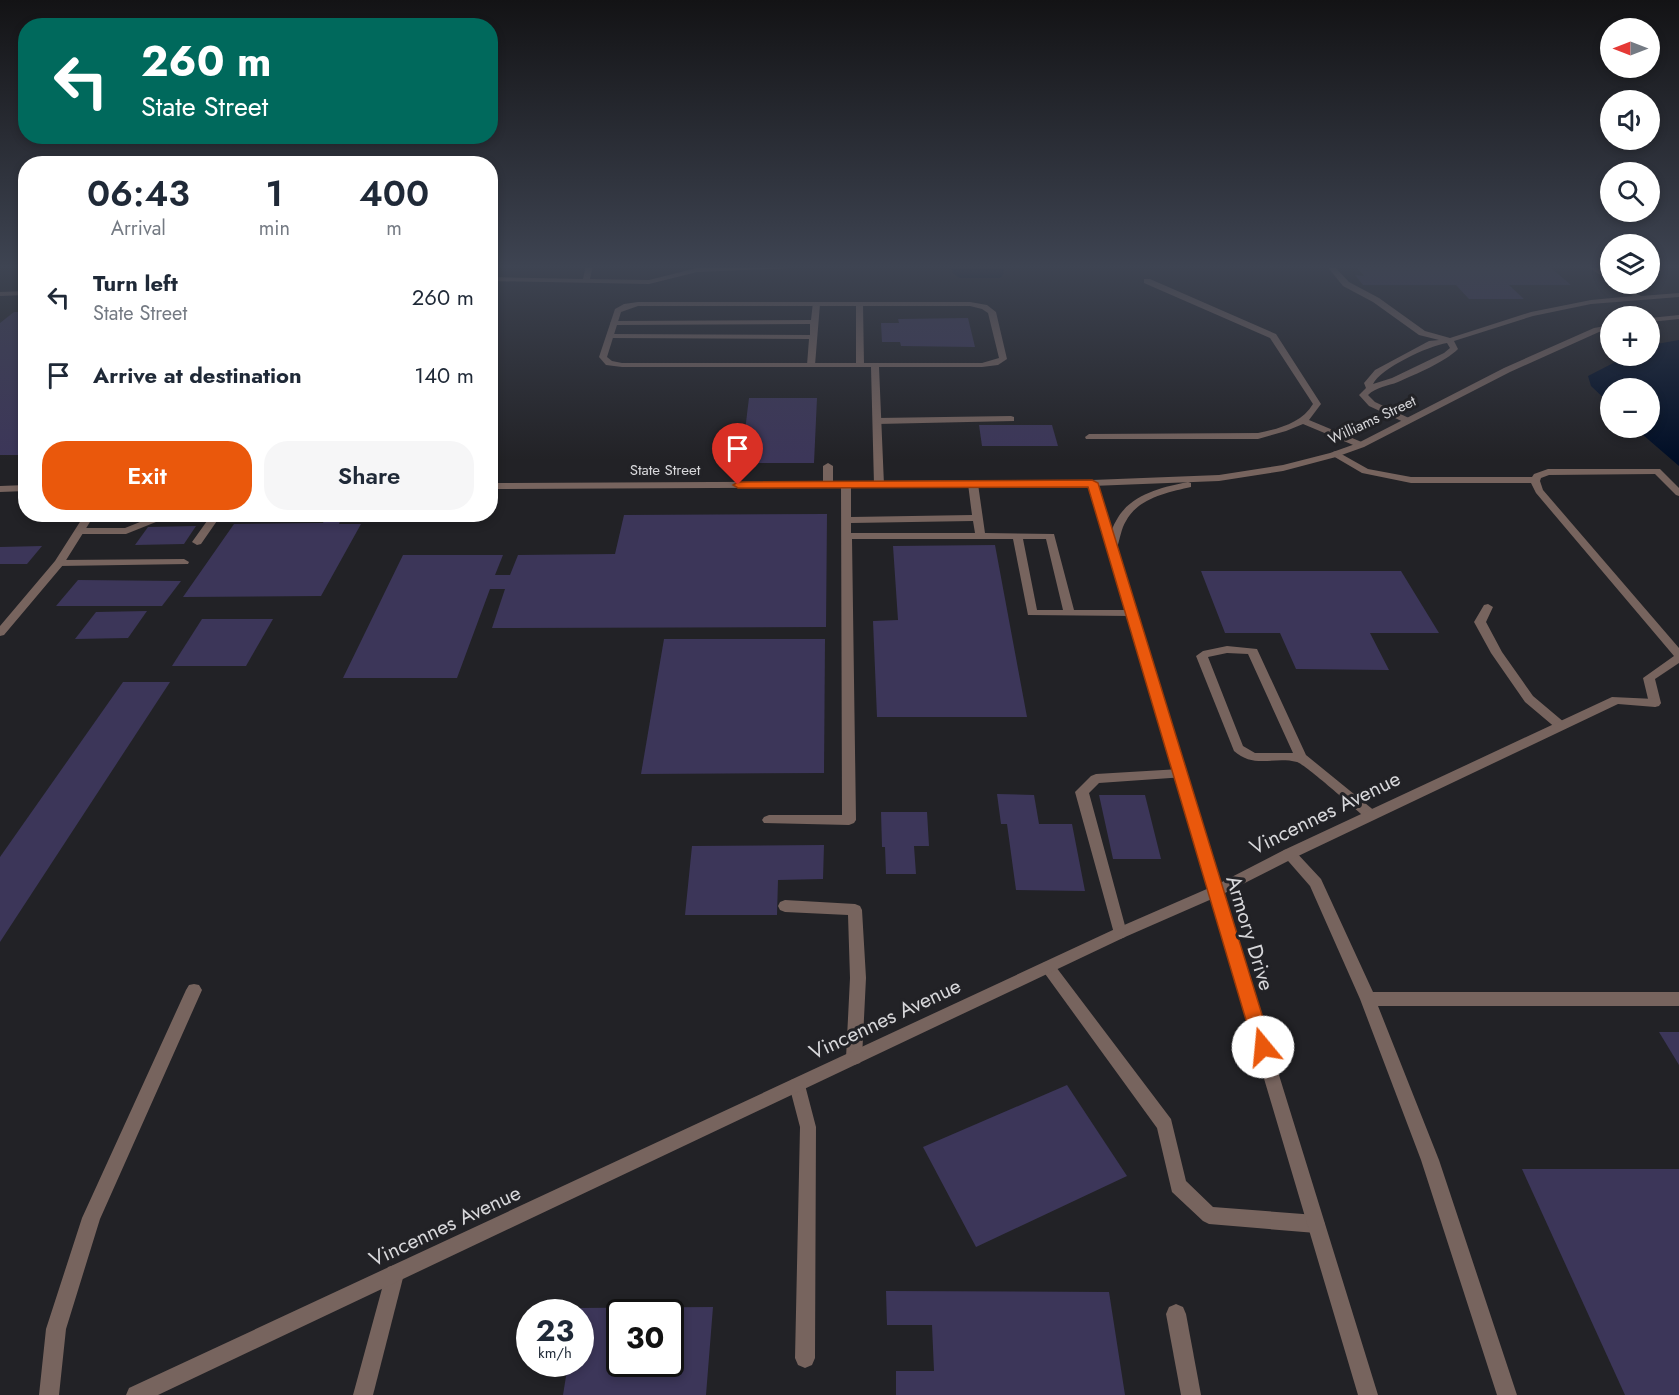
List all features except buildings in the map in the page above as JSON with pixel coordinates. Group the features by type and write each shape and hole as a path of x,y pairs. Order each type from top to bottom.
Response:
{"street":[{"path":"612,330 603,357 609,363 622,365 982,365 1003,359 996,330"},
{"path":"811,365 813,330"},
{"path":"859,330 860,365"},
{"path":"1089,437 1258,436 1281,430 1302,420 1314,411 1317,404 1273,336 1259,330"},
{"path":"1418,330 1450,340"},
{"path":"1370,387 1368,383 1378,372 1432,343 1480,330"},
{"name":"Williams Street","path":"1092,483 1219,478 1283,468 1336,454 1361,445 1507,370 1597,330"},
{"path":"610,336 813,337"},
{"path":"1408,421 1372,404 1363,395 1370,387 1395,381 1447,355 1454,349 1450,340"},
{"path":"875,365 879,484"},
{"path":"877,421 1011,419"},
{"path":"1302,420 1361,445"},
{"path":"1336,454 1365,471 1402,478 1535,480"},
{"path":"828,466 828,485"},
{"path":"1535,480 1537,476 1548,472 1657,471 1679,493"},
{"path":"1112,548 1121,521 1129,510 1161,492 1219,478"},
{"path":"1535,480 1539,491 1679,657"},
{"name":"State Street","path":"498,486 1092,483"},
{"name":"Armory Drive","path":"1092,483 1368,1395"},
{"path":"973,484 980,536"},
{"path":"769,820 849,820 846,485"},
{"path":"0,489 18,489"},
{"path":"846,520 978,518"},
{"path":"0,633 59,563 85,522"},
{"path":"80,531 126,531 148,522"},
{"path":"197,542 211,522"},
{"path":"847,536 1050,536 1069,613"},
{"path":"1017,536 1032,613 1131,613"},
{"path":"59,563 184,562"},
{"path":"1488,607 1480,622 1497,653 1529,699 1561,726"},
{"path":"1301,758 1256,757 1245,754 1238,748 1202,656 1208,652 1246,650 1254,652 1301,758 1371,815"},
{"name":"Vincennes Avenue","path":"136,1395 1120,933 1216,891 1289,854 1616,700 1655,703 1649,678 1679,657"},
{"path":"1120,933 1082,792 1096,779 1180,774"},
{"path":"1289,854 1316,884 1368,999 1430,1160 1507,1395"},
{"path":"785,906 855,910 858,978 854,1058"},
{"path":"1048,967 1165,1125 1178,1186 1209,1215 1316,1224"},
{"path":"49,1395 56,1329 91,1218 194,990"},
{"path":"1368,999 1679,999"},
{"path":"797,1085 808,1127 805,1358"},
{"path":"363,1395 395,1274"},
{"path":"1176,1314 1191,1395"}],"water":[{"path":"1679,340 1679,466 1647,438 1660,438 1660,378 1600,378 1600,395 1591,386 1588,376 1608,366 1660,366 1660,343"}],"route":[{"path":"738,485 1092,483 1263,1047"}]}
